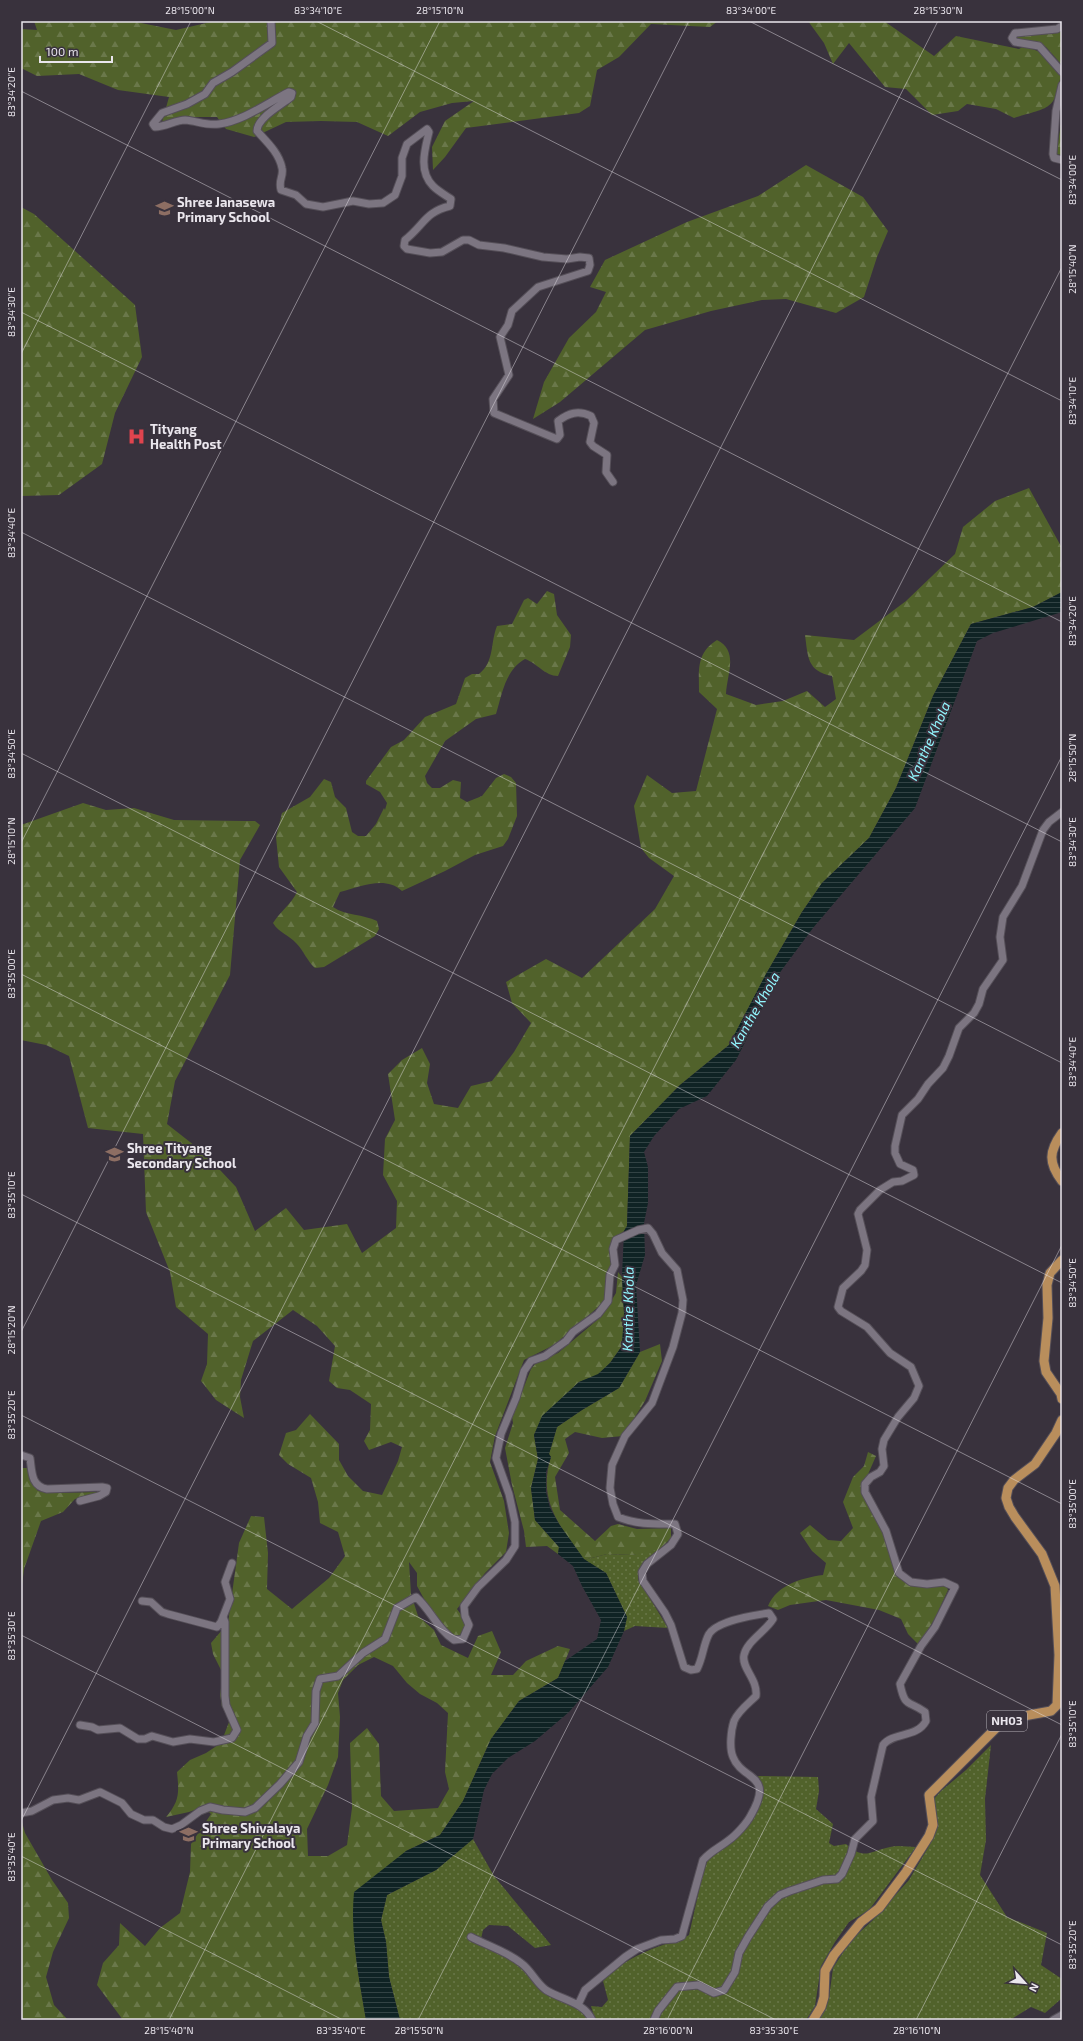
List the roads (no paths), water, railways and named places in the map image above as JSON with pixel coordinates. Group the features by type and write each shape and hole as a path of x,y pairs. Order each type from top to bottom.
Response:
{"main road":[{"path":"1062,1133 1053,1146 1052,1156 1054,1167 1062,1181"},
{"path":"1062,1260 1050,1273 1047,1285 1048,1318 1044,1361 1046,1372 1061,1394 1062,1399"},
{"name":"NH03","path":"813,2020 821,2007 824,1997 825,1971 834,1955 861,1922 878,1908 906,1872 929,1836 933,1825 929,1796 1001,1723 1018,1717 1051,1711 1057,1705 1059,1655 1055,1586 1042,1554 1008,1507 1006,1498 1008,1488 1014,1480 1035,1464 1056,1433 1062,1420"}],"street":[{"path":"271,21 272,43 213,83 205,94 187,104 162,113 153,124 156,127 162,127 184,120 201,124 220,124 245,116 288,92 292,92 291,97 261,119 257,125 257,131 275,151 282,168 279,182 281,190 296,195 306,204 323,207 353,201 368,204 383,203 395,195 402,176 402,158 407,144 427,129 429,132 424,157 424,168 432,186 451,199 450,206 437,209 426,218 417,231 405,240 404,246 407,249 430,253 442,252 462,240 469,240 479,245 504,248 542,257 567,259 580,256 589,258 590,265 588,272 538,287 512,311 508,325 500,337 509,375 493,399 494,413 557,439 560,435 558,421 567,414 575,412 584,413 591,416 594,423 590,442 593,446 607,455 606,472 613,482"},
{"path":"1062,26 1058,29 1016,34 1012,39 1019,43 1039,46 1062,72"},
{"path":"1062,85 1056,111 1052,154 1054,158 1062,160"},
{"path":"654,2020 658,2011 677,1987 698,1985 714,1993 724,1990 735,1972 740,1953 748,1937 768,1906 780,1895 823,1880 837,1879 842,1874 851,1854 853,1842 873,1821 871,1797 883,1745 888,1740 918,1730 926,1721 925,1712 907,1703 903,1698 900,1684 921,1646 934,1627 955,1587 944,1582 927,1584 911,1582 899,1573 886,1531 865,1492 865,1484 871,1477 880,1472 884,1466 882,1449 884,1440 898,1417 914,1398 919,1386 911,1367 890,1353 867,1327 841,1312 838,1307 843,1288 861,1271 865,1265 867,1250 858,1214 860,1210 880,1190 893,1182 902,1181 914,1175 913,1170 900,1164 895,1153 902,1115 918,1099 928,1084 942,1068 949,1056 959,1028 974,1012 979,1004 983,990 1003,960 1000,937 1002,917 1022,886 1043,830 1049,822 1062,812"},
{"path":"21,1813 32,1811 53,1800 68,1798 79,1800 100,1792 122,1803 131,1814 144,1820 153,1820 164,1827 172,1829 181,1825 200,1811 210,1807 245,1812 255,1808 280,1784 299,1762 307,1736 315,1723 316,1691 320,1679 338,1676 362,1653 386,1639 397,1608 416,1597 425,1604 444,1634 454,1640 463,1639 469,1625 464,1616 464,1606 478,1587 506,1560 515,1546 515,1522 509,1494 496,1458 501,1434 516,1398 524,1371 531,1361 545,1356 566,1341 573,1332 598,1314 608,1301 610,1275 615,1265 613,1249 616,1240 638,1230 648,1228 653,1234 662,1253 677,1270 683,1300 682,1313 674,1346 666,1361 652,1403 625,1436 612,1465 610,1476 613,1504 618,1518 640,1524 675,1524 678,1528 678,1534 672,1545 652,1558 647,1564 642,1572 642,1581 665,1613 671,1626 684,1667 691,1670 697,1669 709,1633 718,1625 769,1613 773,1619 750,1645 744,1655 744,1663 756,1683 756,1696 734,1720 731,1744 733,1757 757,1780 759,1786 758,1797 751,1815 729,1840 710,1852 703,1860 682,1936 675,1939 660,1940 625,1957 585,1990 578,2005"},
{"path":"21,1454 30,1458 34,1482 41,1488 107,1488 106,1492 99,1496 80,1501"},
{"path":"142,1601 152,1602 158,1609 168,1614 212,1626 219,1625 230,1599 225,1582 232,1563"},
{"path":"80,1725 92,1727 98,1730 120,1728 138,1739 145,1739 152,1736 173,1742 190,1739 214,1742 225,1741 232,1738 237,1730 226,1705 225,1622 223,1617"},
{"path":"471,1937 508,1953 522,1964 546,1990 578,2005 589,2013 592,2020"},
{"path":"1053,2020 1062,2015"}],"water":[{"name":"Kanthe Khola","path":"1062,592 1062,612 993,633 977,641 915,808 813,928 781,971 736,1060 707,1096 679,1109 654,1136 644,1152 648,1167 648,1203 644,1223 645,1255 636,1285 640,1352 619,1388 557,1427 549,1454 551,1457 546,1472 546,1492 550,1508 559,1524 584,1559 606,1573 627,1617 624,1631 608,1667 569,1712 535,1741 508,1758 492,1774 484,1790 473,1839 436,1870 387,1895 381,1920 386,1942 389,1977 400,2020 366,2020 354,1940 354,1892 406,1851 440,1835 463,1801 491,1739 519,1701 558,1678 565,1661 597,1639 601,1620 582,1586 573,1566 558,1554 559,1547 535,1520 531,1488 538,1459 534,1435 542,1416 579,1382 598,1374 610,1363 622,1346 624,1313 622,1277 624,1231 627,1226 630,1136 680,1085 729,1045 766,974 802,912 822,883 869,838 896,788 933,696 971,624 1033,607"}],"place":[{"name":"Shree Janasewa Primary School","path":"164,209"},
{"name":"Tityang Health Post","path":"137,436"},
{"name":"Shree Tityang Secondary School","path":"114,1155"},
{"name":"Shree Shivalaya Primary School","path":"189,1835"}]}
